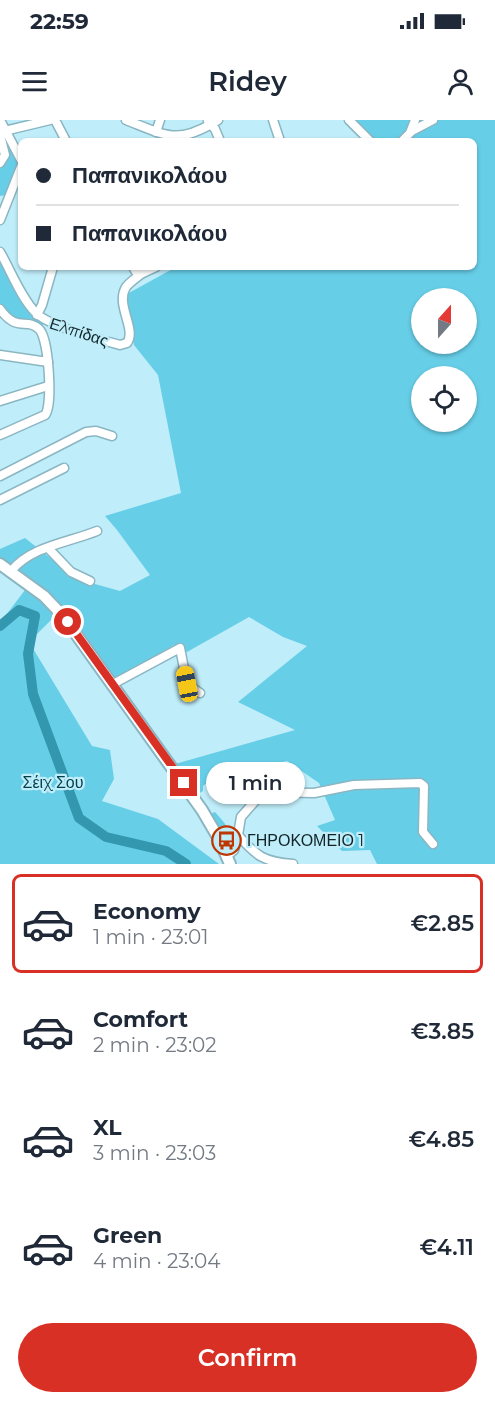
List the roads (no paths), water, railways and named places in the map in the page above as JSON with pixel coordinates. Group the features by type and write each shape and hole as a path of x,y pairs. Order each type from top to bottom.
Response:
{"main road":[{"path":"0,564 39,591 58,611 202,810 228,860"}],"street":[{"path":"0,120 5,155 0,163"},
{"path":"2,133 12,127 37,120"},
{"path":"2,133 50,120"},
{"path":"55,120 64,138"},
{"path":"126,120 175,138"},
{"path":"156,132 159,120"},
{"path":"273,120 279,138"},
{"path":"349,120 367,138"},
{"path":"412,131 415,120"},
{"path":"405,138 412,131 432,120"},
{"path":"181,138 212,122 219,138"},
{"path":"2,133 18,156"},
{"path":"0,220 4,199 18,173"},
{"name":"Ελπίδας","path":"0,252 37,315 53,325 123,345 130,337 123,301 127,286 136,270"},
{"path":"37,315 52,270"},
{"path":"0,309 11,322 34,326 43,334 48,363 46,414 0,435"},
{"path":"0,355 48,363"},
{"path":"0,401 48,386"},
{"path":"0,476 86,432 96,431 112,435"},
{"path":"0,500 63,468"},
{"path":"11,571 31,554 97,531"},
{"path":"48,548 71,572 90,581"},
{"path":"113,684 180,648 187,684 200,693"},
{"path":"228,860 238,835 239,821 258,798 268,792 314,793 354,785 417,783 424,786 423,832 433,844"},
{"path":"238,835 257,856 268,861 292,864"}],"waterway":[{"path":"0,626 19,610 35,616 28,654 33,694 79,818 106,837 166,851 186,864"}],"place":[{"name":"ΓΗΡΟΚΟΜΕΙΟ 1","path":"226,840"}],"park label":[{"name":"Σέιχ Σου","path":"53,782"}]}
